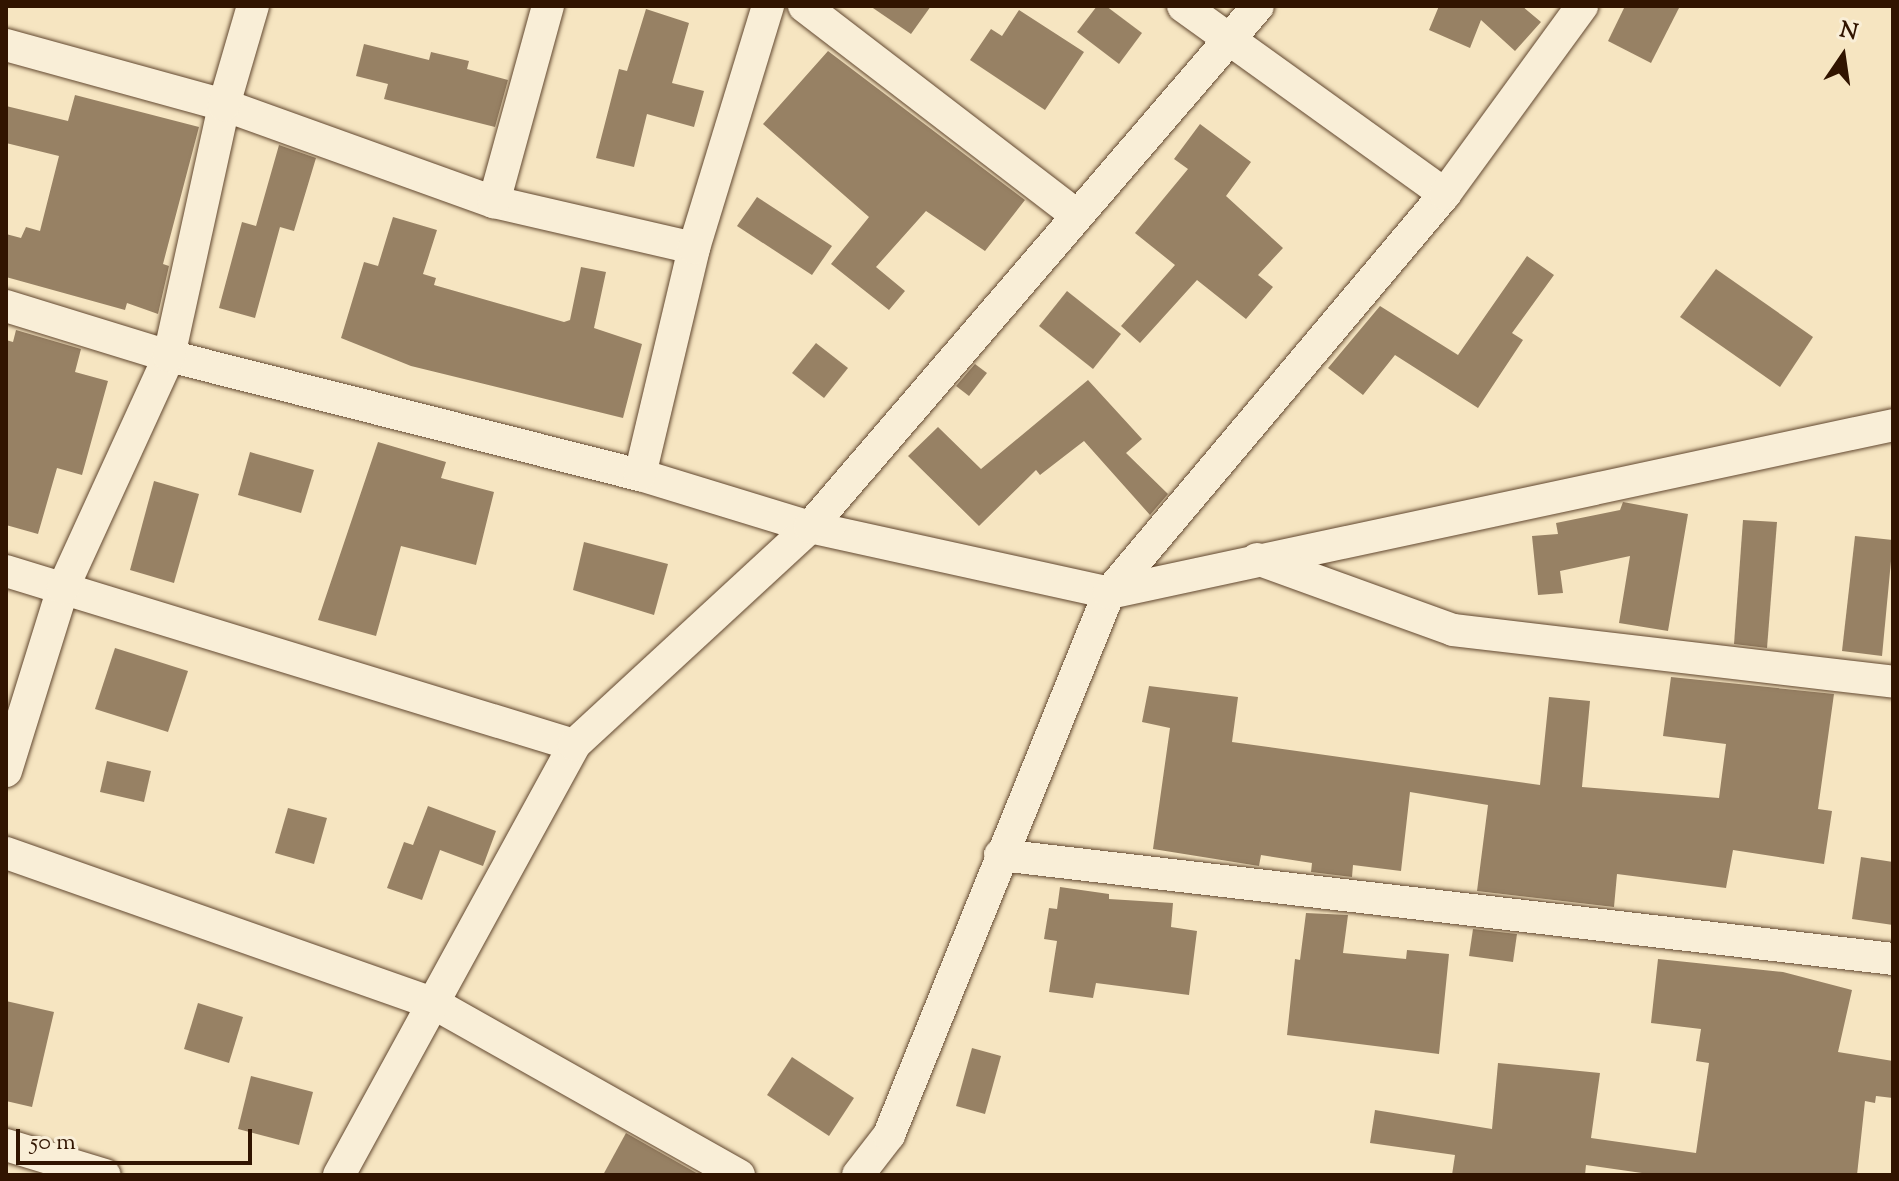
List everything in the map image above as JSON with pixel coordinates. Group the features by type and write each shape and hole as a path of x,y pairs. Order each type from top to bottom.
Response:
{"street":[{"path":"6,771 63,588 169,356 224,105 253,6"},
{"path":"494,202 548,6"},
{"path":"640,475 694,248 768,6"},
{"path":"804,6 1075,214"},
{"path":"1183,6 1445,194"},
{"path":"339,1175 574,745 810,527 1075,214 1258,6"},
{"path":"858,1175 889,1135 1000,855 1109,593 1445,194 1582,6"},
{"path":"6,45 224,105 494,202 694,248"},
{"path":"6,306 169,356 640,475 810,527 1109,593 1893,425"},
{"path":"1257,559 1453,630 1893,682"},
{"path":"6,571 574,745"},
{"path":"6,853 435,1004 739,1175"},
{"path":"1000,855 1893,959"},
{"path":"6,1145 105,1175"}],"building":[{"path":"870,6 931,6 911,34"},
{"path":"1097,6 1106,6 1142,33 1119,64 1077,32"},
{"path":"1439,6 1522,6 1541,22 1515,51 1481,20 1470,48 1429,30"},
{"path":"1625,6 1680,6 1651,63 1608,41"},
{"path":"646,9 689,23 672,83 704,91 694,127 647,114 634,167 596,158 619,69 627,71"},
{"path":"1019,10 1084,52 1045,110 970,60 991,29 1002,36"},
{"path":"364,44 429,60 431,52 469,61 467,69 508,80 495,127 384,99 388,84 356,76"},
{"path":"828,51 1025,200 985,251 926,211 876,267 905,291 889,310 831,264 869,217 763,124"},
{"path":"75,95 199,127 163,264 169,266 158,314 127,303 125,310 6,277 6,234 21,238 26,227 40,231 59,156 6,143 6,106 68,121"},
{"path":"1200,124 1251,162 1226,196 1283,248 1258,275 1273,287 1246,319 1197,280 1140,343 1121,326 1175,265 1135,233 1188,169 1174,159"},
{"path":"279,145 316,158 294,231 280,227 255,318 219,308 242,222 256,226"},
{"path":"757,197 832,246 812,275 737,226"},
{"path":"393,217 437,230 423,274 436,278 434,285 564,322 570,320 581,267 606,272 594,328 642,344 623,418 411,366 341,338 364,262 378,266"},
{"path":"1527,256 1554,275 1512,333 1523,340 1478,408 1395,355 1363,395 1328,368 1380,306 1458,355"},
{"path":"1716,269 1813,337 1780,387 1680,317"},
{"path":"1067,291 1121,334 1093,369 1039,326"},
{"path":"16,330 81,349 75,372 108,381 82,475 57,468 38,534 6,525 6,340 13,342"},
{"path":"816,343 848,368 824,398 792,373"},
{"path":"975,364 987,373 969,396 956,386"},
{"path":"1088,380 1142,439 1126,453 1168,494 1150,515 1084,441 1040,475 1036,470 979,526 908,456 938,427 981,469"},
{"path":"378,442 446,462 441,478 494,492 476,565 401,546 376,636 318,620"},
{"path":"250,452 314,470 301,513 238,495"},
{"path":"154,481 199,494 174,583 130,570"},
{"path":"1623,502 1688,514 1668,631 1619,623 1630,556 1560,571 1563,593 1538,595 1532,536 1558,534 1556,523 1620,510"},
{"path":"1743,520 1777,522 1767,648 1734,644"},
{"path":"1855,536 1893,540 1882,656 1842,651"},
{"path":"584,542 668,564 654,615 573,590"},
{"path":"115,648 188,671 168,732 95,709"},
{"path":"1671,677 1834,694 1818,809 1832,811 1824,864 1733,850 1726,888 1617,874 1614,907 1477,891 1488,805 1410,792 1401,871 1353,865 1352,877 1311,872 1312,863 1261,855 1259,866 1153,849 1170,728 1142,722 1149,686 1238,697 1232,742 1540,785 1549,697 1590,701 1582,787 1719,798 1726,744 1663,736"},
{"path":"107,761 151,771 144,802 100,792"},
{"path":"428,806 496,831 483,866 440,850 422,900 387,888 404,842 413,845"},
{"path":"288,808 327,818 314,864 275,853"},
{"path":"1861,857 1893,862 1893,925 1852,919"},
{"path":"1060,887 1109,894 1109,899 1173,903 1171,927 1197,931 1189,995 1096,983 1093,998 1049,992 1057,941 1044,939 1049,908 1057,909"},
{"path":"1306,913 1348,915 1343,953 1406,959 1407,950 1449,954 1439,1054 1287,1035 1295,959 1300,960"},
{"path":"1473,929 1517,934 1513,962 1469,956"},
{"path":"1658,959 1783,972 1852,990 1838,1052 1893,1061 1893,1098 1876,1096 1875,1103 1865,1101 1857,1175 1656,1175 1586,1165 1585,1175 1452,1175 1455,1155 1370,1143 1375,1110 1492,1129 1498,1063 1600,1073 1591,1138 1696,1153 1709,1063 1696,1061 1701,1029 1651,1023"},
{"path":"6,1001 54,1012 32,1107 6,1101"},
{"path":"198,1003 243,1017 229,1063 184,1049"},
{"path":"972,1048 1001,1056 985,1114 956,1106"},
{"path":"792,1057 854,1098 829,1136 767,1095"},
{"path":"251,1076 313,1092 299,1145 238,1129"},
{"path":"626,1133 700,1175 603,1175"}]}
